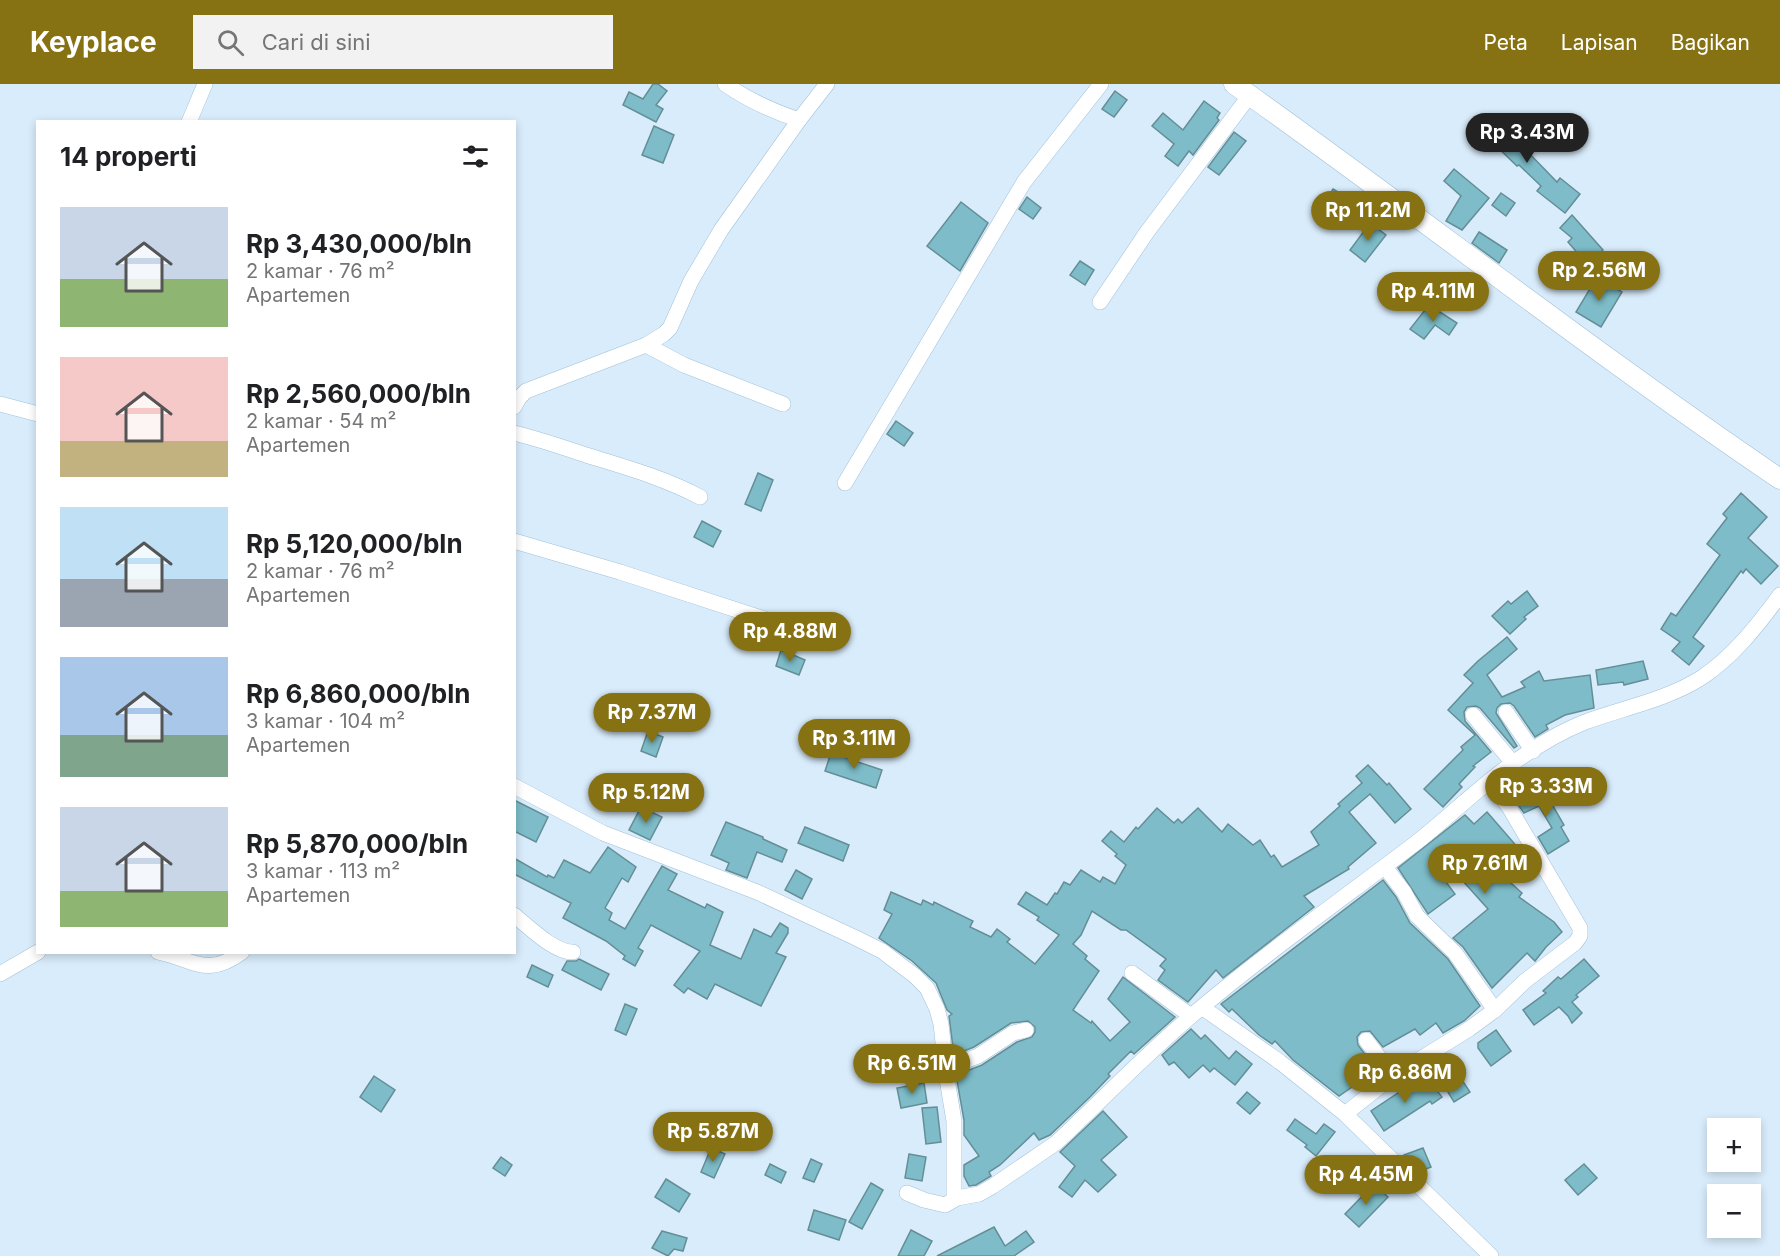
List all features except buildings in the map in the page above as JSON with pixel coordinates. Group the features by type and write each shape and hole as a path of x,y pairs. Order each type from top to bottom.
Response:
{"street":[{"path":"190,120 205,84"},
{"path":"725,84 763,106 799,120"},
{"path":"516,403 526,391 646,345 664,334 678,312 710,248 799,120 827,84"},
{"path":"845,483 1024,182 1101,84"},
{"path":"1100,302 1242,90 1714,434 1780,479"},
{"path":"646,345 684,365 783,404"},
{"path":"0,404 36,413"},
{"path":"516,434 543,440 618,464 677,485 700,497"},
{"path":"516,542 620,572 786,626"},
{"path":"907,1193 940,1205 945,1205 957,1198 979,1194 1056,1143 1197,1012 1272,949 1385,867 1452,815 1513,763 1549,740 1583,723 1680,689 1700,678 1719,664 1742,641 1780,595"},
{"path":"1506,712 1533,751"},
{"path":"1473,715 1513,763"},
{"path":"1345,1114 1393,1076 1469,1029 1495,1010 1525,981 1575,943 1580,936 1581,931 1569,908 1509,807 1490,782"},
{"path":"516,787 603,833 757,892 887,954 915,976 927,988 933,999 941,1024 954,1121 954,1189 957,1198"},
{"path":"1385,867 1418,916 1455,952 1495,1010"},
{"path":"516,917 554,946 565,952 573,952"},
{"path":"0,974 36,953"},
{"path":"165,954 214,967 226,963 239,954"},
{"path":"1132,974 1280,1062 1345,1114 1491,1256"},
{"path":"946,1068 978,1056 1013,1033 1026,1030"},
{"path":"1366,1040 1393,1076"}]}
